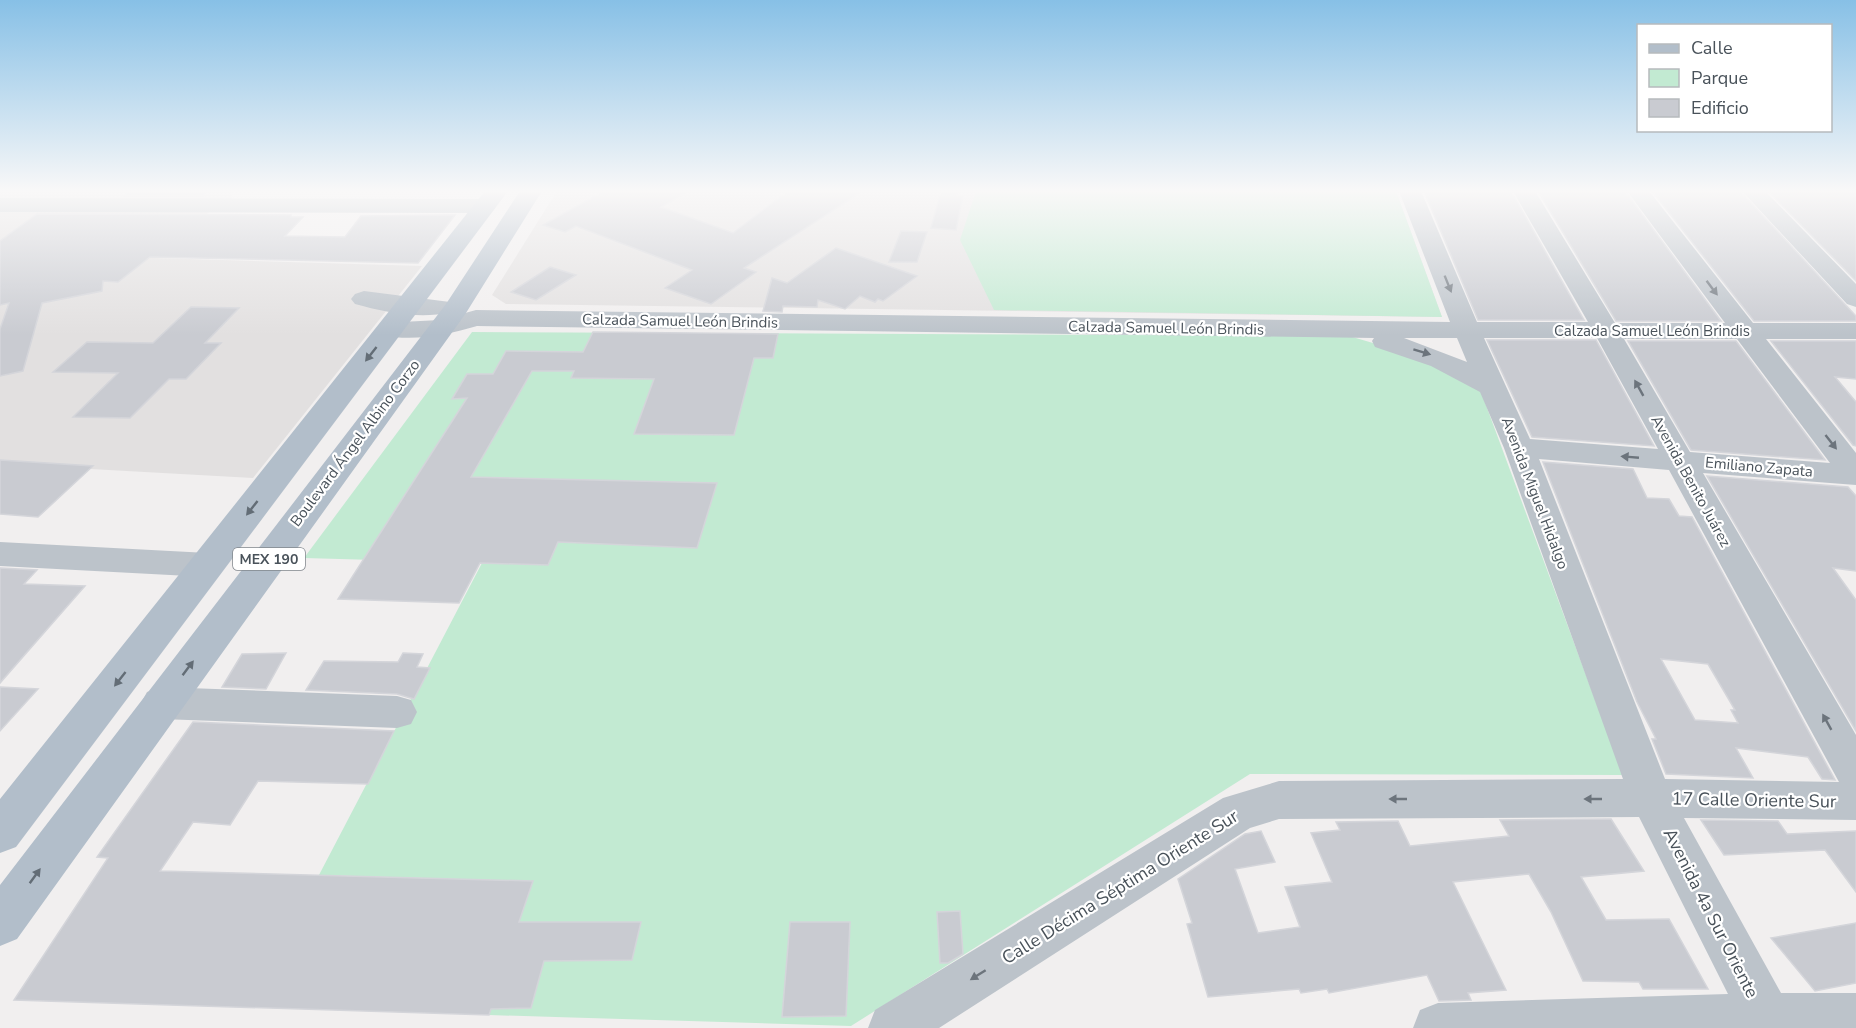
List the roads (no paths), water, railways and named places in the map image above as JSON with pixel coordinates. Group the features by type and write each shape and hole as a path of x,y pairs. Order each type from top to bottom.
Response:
{"main road":[{"name":"MEX 190","path":"0,833 460,239"},
{"name":"Boulevard Ángel Albino Corzo","path":"0,923 162,703 458,318 503,239"}],"street":[{"name":"Avenida Miguel Hidalgo","path":"1430,239 1519,448 1651,798"},
{"name":"Avenida Benito Juárez","path":"1552,239 1856,773"},
{"path":"1674,239 1856,475"},
{"path":"1799,239 1856,299"},
{"name":"Calzada Samuel León Brindis","path":"364,299 399,317 1346,330 1856,331"},
{"path":"1346,330 1434,356 1462,368 1492,388"},
{"name":"Emiliano Zapata","path":"1519,448 1856,475"},
{"path":"0,554 208,565"},
{"path":"162,703 397,711"},
{"name":"17 Calle Oriente Sur","path":"1651,798 1856,801"},
{"name":"Avenida 4a Sur Oriente","path":"1651,798 1768,1023"},
{"name":"Calle Décima Séptima Oriente Sur","path":"893,1028 1238,812 1279,800 1651,798"},
{"path":"1438,1028 1768,1023 1856,1018"}]}
